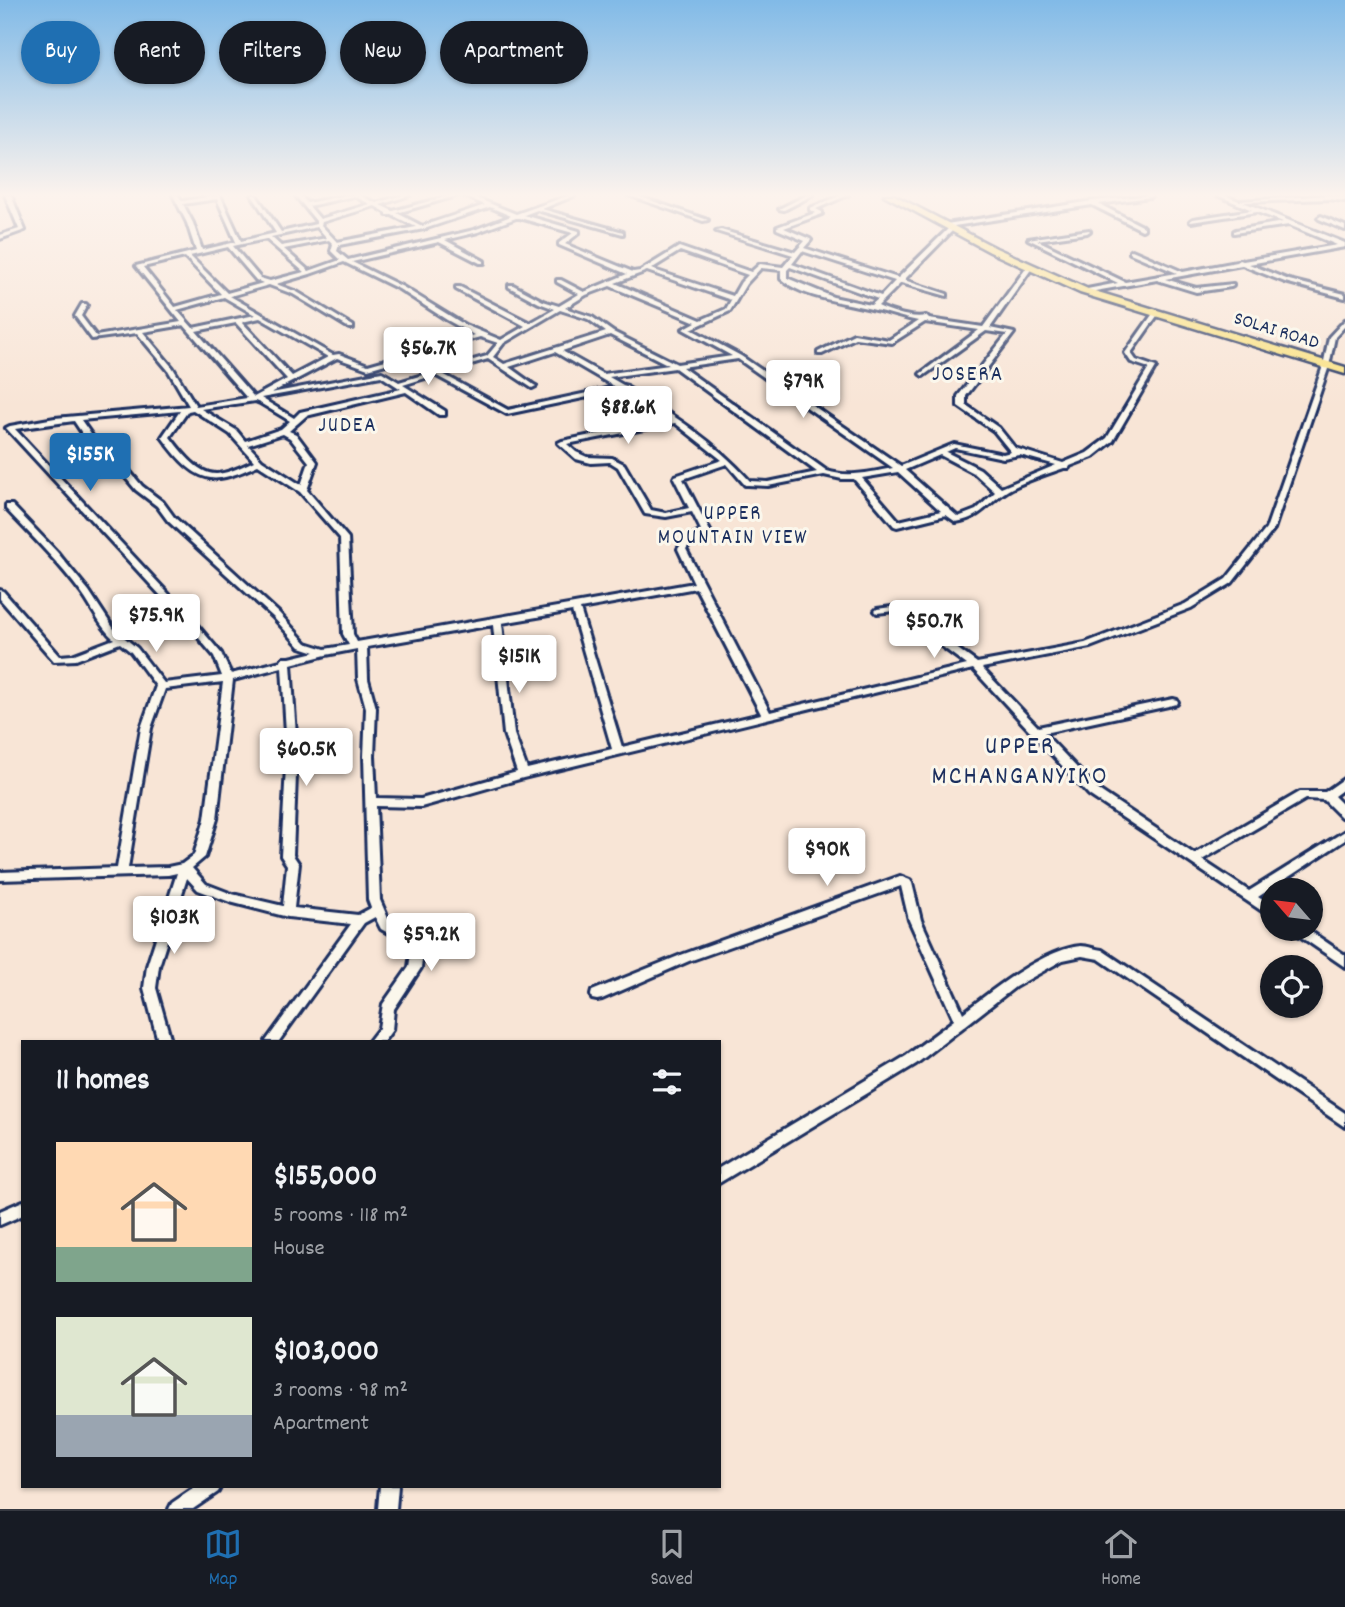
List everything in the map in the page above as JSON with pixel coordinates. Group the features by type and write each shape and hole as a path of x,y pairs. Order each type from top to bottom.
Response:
{"highway":[{"name":"SOLAI ROAD","path":"1025,265 1084,291 1345,371"}],"street":[{"path":"141,265 139,266 157,292 194,330 202,343 253,399 293,419"},
{"path":"196,265 226,296 332,358"},
{"path":"247,265 256,276 351,327"},
{"path":"299,265 308,274"},
{"path":"174,309 334,265"},
{"path":"355,265 481,335 502,342"},
{"path":"614,265 631,275"},
{"path":"398,384 489,357 502,342 584,294 653,265"},
{"path":"726,265 751,274"},
{"path":"762,265 751,274 735,299 720,315 686,329 739,357 901,469 956,520 970,519 978,515 999,491 1090,455 1110,439 1153,367 1133,360 1128,354 1156,313"},
{"path":"768,265 786,267 881,298"},
{"path":"842,265 945,295"},
{"path":"876,308 874,306 913,265"},
{"path":"1086,265 1123,283"},
{"path":"1165,265 1180,272"},
{"path":"1084,291 1215,265"},
{"path":"1249,265 1287,281 1345,296"},
{"path":"786,267 783,279 831,299 987,327 1012,335 960,402 965,409 984,417 1018,453"},
{"path":"923,374 987,327 1030,268"},
{"path":"646,270 735,299"},
{"path":"1154,276 1196,290 1231,285"},
{"path":"559,281 584,294"},
{"path":"611,284 701,323"},
{"path":"511,286 541,302 590,318 611,333 675,365 824,473 837,477 856,477 901,469 954,446 1003,457 1018,453 1066,466"},
{"path":"458,288 531,326"},
{"path":"84,305 78,316 94,338 187,323"},
{"path":"194,330 239,323 261,316"},
{"path":"820,353 854,336 890,342 926,318"},
{"path":"372,802 421,803 523,775 975,666 1087,645 1188,606 1229,582 1270,529 1326,366 1332,337 1345,322"},
{"path":"239,323 292,380"},
{"path":"140,332 171,369 190,408 233,432 259,462 303,490 344,538 348,634 362,647 363,679 371,708 374,900 386,926 418,944 415,968 388,1008 385,1030 377,1040"},
{"path":"502,367 611,333"},
{"path":"253,399 332,358 345,356 368,367 481,335"},
{"path":"556,350 625,387 677,420 728,461 748,483 768,484 824,473"},
{"path":"489,357 500,361 502,367 532,386"},
{"path":"603,376 739,357"},
{"path":"435,372 507,412 625,387"},
{"path":"0,428 253,399 375,374 386,375 442,413"},
{"path":"293,419 303,414 407,390"},
{"path":"190,408 166,437 195,467 208,475 217,476 259,462"},
{"path":"76,418 97,449 117,463 139,488 160,504 171,519 276,615 303,645 325,652"},
{"path":"242,444 284,431 292,425 293,419"},
{"path":"677,420 562,443 585,462 612,460 621,466 648,512 666,515 694,509"},
{"path":"0,876 185,867 199,857 211,819 228,678 218,655 189,621 11,432 12,427"},
{"path":"284,431 293,436 313,462 303,490"},
{"path":"940,452 977,471 999,491"},
{"path":"728,461 678,478 706,531 687,542 682,549 767,716"},
{"path":"856,477 897,524 948,512"},
{"path":"9,507 54,554 119,640 134,650 161,686"},
{"path":"161,686 228,678 286,660 357,645 699,585"},
{"path":"0,593 57,659 74,658 119,640"},
{"path":"575,606 618,752"},
{"path":"880,611 897,608 975,666 1093,792 1260,903"},
{"path":"497,620 509,734 523,775"},
{"path":"286,660 292,748 287,856 293,864 288,912"},
{"path":"122,872 146,728 161,686"},
{"path":"1037,731 1173,702"},
{"path":"1194,859 1304,795 1327,796 1345,782"},
{"path":"1327,796 1345,814"},
{"path":"1250,896 1345,835"},
{"path":"185,867 202,887 230,898 288,912 360,919"},
{"path":"164,1040 150,988 153,966 185,867"},
{"path":"597,995 685,958 900,880 906,883 915,920 961,1022"},
{"path":"273,1040 360,919 378,910"},
{"path":"1317,942 1345,962"},
{"path":"721,1175 911,1060 1012,983 1060,956 1082,951 1102,955 1345,1122"},
{"path":"0,1218 21,1209"},
{"path":"178,1509 209,1488"},
{"path":"387,1509 389,1488"}],"district":[{"name":"JOSERA","path":"968,376"},
{"name":"JUDEA","path":"348,427"},
{"name":"UPPER MOUNTAIN VIEW","path":"733,527"},
{"name":"UPPER MCHANGANYIKO","path":"1020,762"}]}
